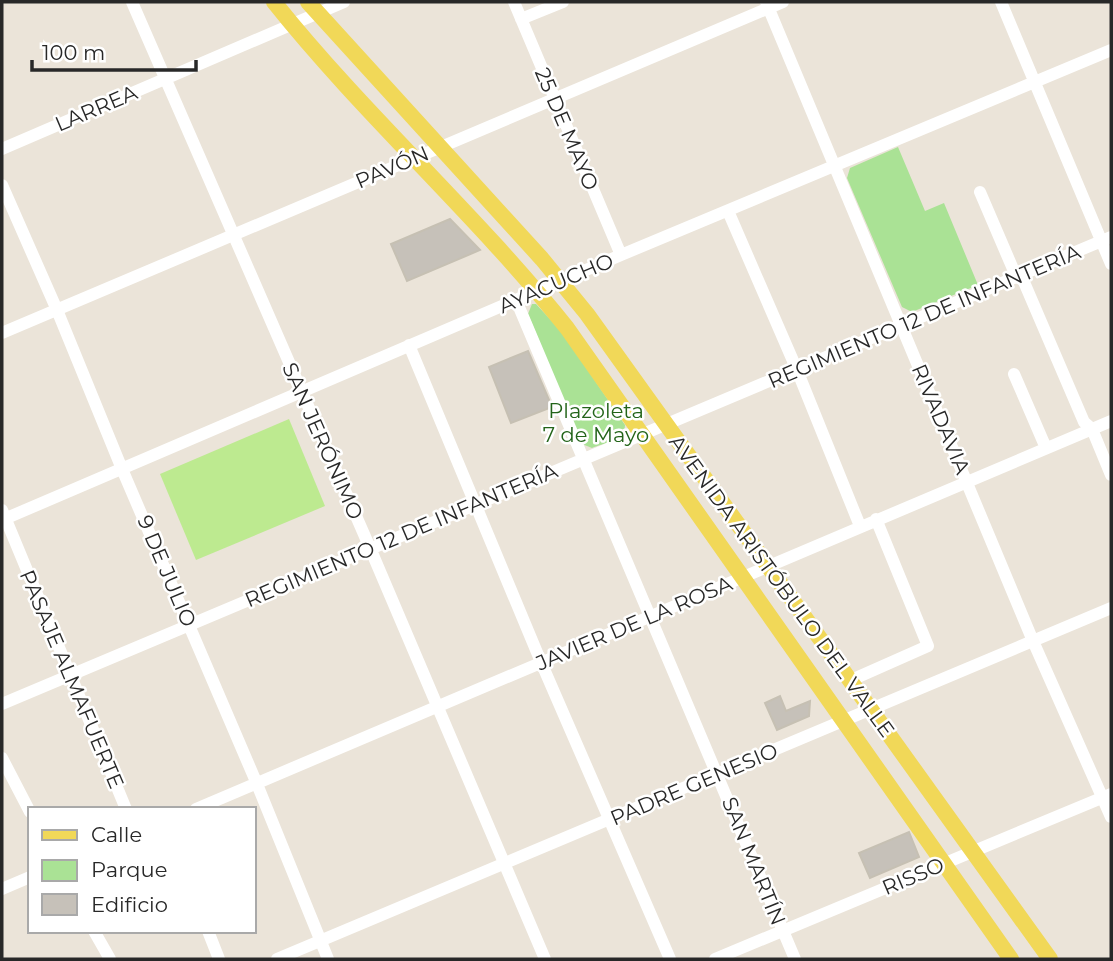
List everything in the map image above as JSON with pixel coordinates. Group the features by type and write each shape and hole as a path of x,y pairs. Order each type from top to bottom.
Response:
{"main road":[{"name":"AVENIDA ARISTÓBULO DEL VALLE","path":"274,2 291,24 537,291 567,328 1012,959"},
{"name":"AVENIDA ARISTÓBULO DEL VALLE","path":"313,7 561,281 1050,959"}],"street":[{"name":"SAN JERÓNIMO","path":"132,2 370,548 545,959"},
{"name":"LARREA","path":"2,149 291,24 313,7 344,2"},
{"name":"25 DE MAYO","path":"514,2 621,255"},
{"path":"521,19 564,2"},
{"name":"PAVÓN","path":"2,333 767,5 783,2"},
{"path":"1001,2 1106,239 1111,264"},
{"name":"RIVADAVIA","path":"767,5 1033,641 1107,795 1111,817"},
{"name":"AYACUCHO","path":"3,516 1111,50"},
{"name":"9 DE JULIO","path":"2,185 257,784 328,959"},
{"path":"980,192 1013,269 1021,275 1084,422 1092,429 1111,475"},
{"path":"728,211 797,370 860,526"},
{"name":"REGIMIENTO 12 DE INFANTERÍA","path":"2,704 1106,239"},
{"name":"SAN MARTÍN","path":"516,300 795,959"},
{"path":"409,345 541,662 670,959"},
{"path":"1014,374 1046,448"},
{"name":"JAVIER DE LA ROSA","path":"201,807 1111,421"},
{"name":"PASAJE ALMAFUERTE","path":"3,516 125,807"},
{"path":"849,681 928,646 876,519"},
{"name":"PADRE GENESIO","path":"276,959 1111,608"},
{"path":"2,758 28,808"},
{"name":"RISSO","path":"715,959 1107,795"},
{"path":"2,889 28,878"},
{"path":"95,933 110,959"},
{"path":"209,933 219,959"}],"green space":[{"path":"898,147 925,211 944,203 978,285 912,312 902,307 847,178 850,168"},
{"name":"Plazoleta 7 de Mayo","path":"532,304 536,304 562,332 625,425 618,438 592,448 582,444 528,314"},
{"path":"289,419 325,506 196,560 160,474"}],"building":[{"path":"450,219 480,250 407,281 391,244"},
{"path":"528,351 552,407 511,423 489,367"},
{"path":"780,696 786,711 810,701 809,716 777,730 765,703"},
{"path":"909,832 919,857 870,878 859,853"}]}
